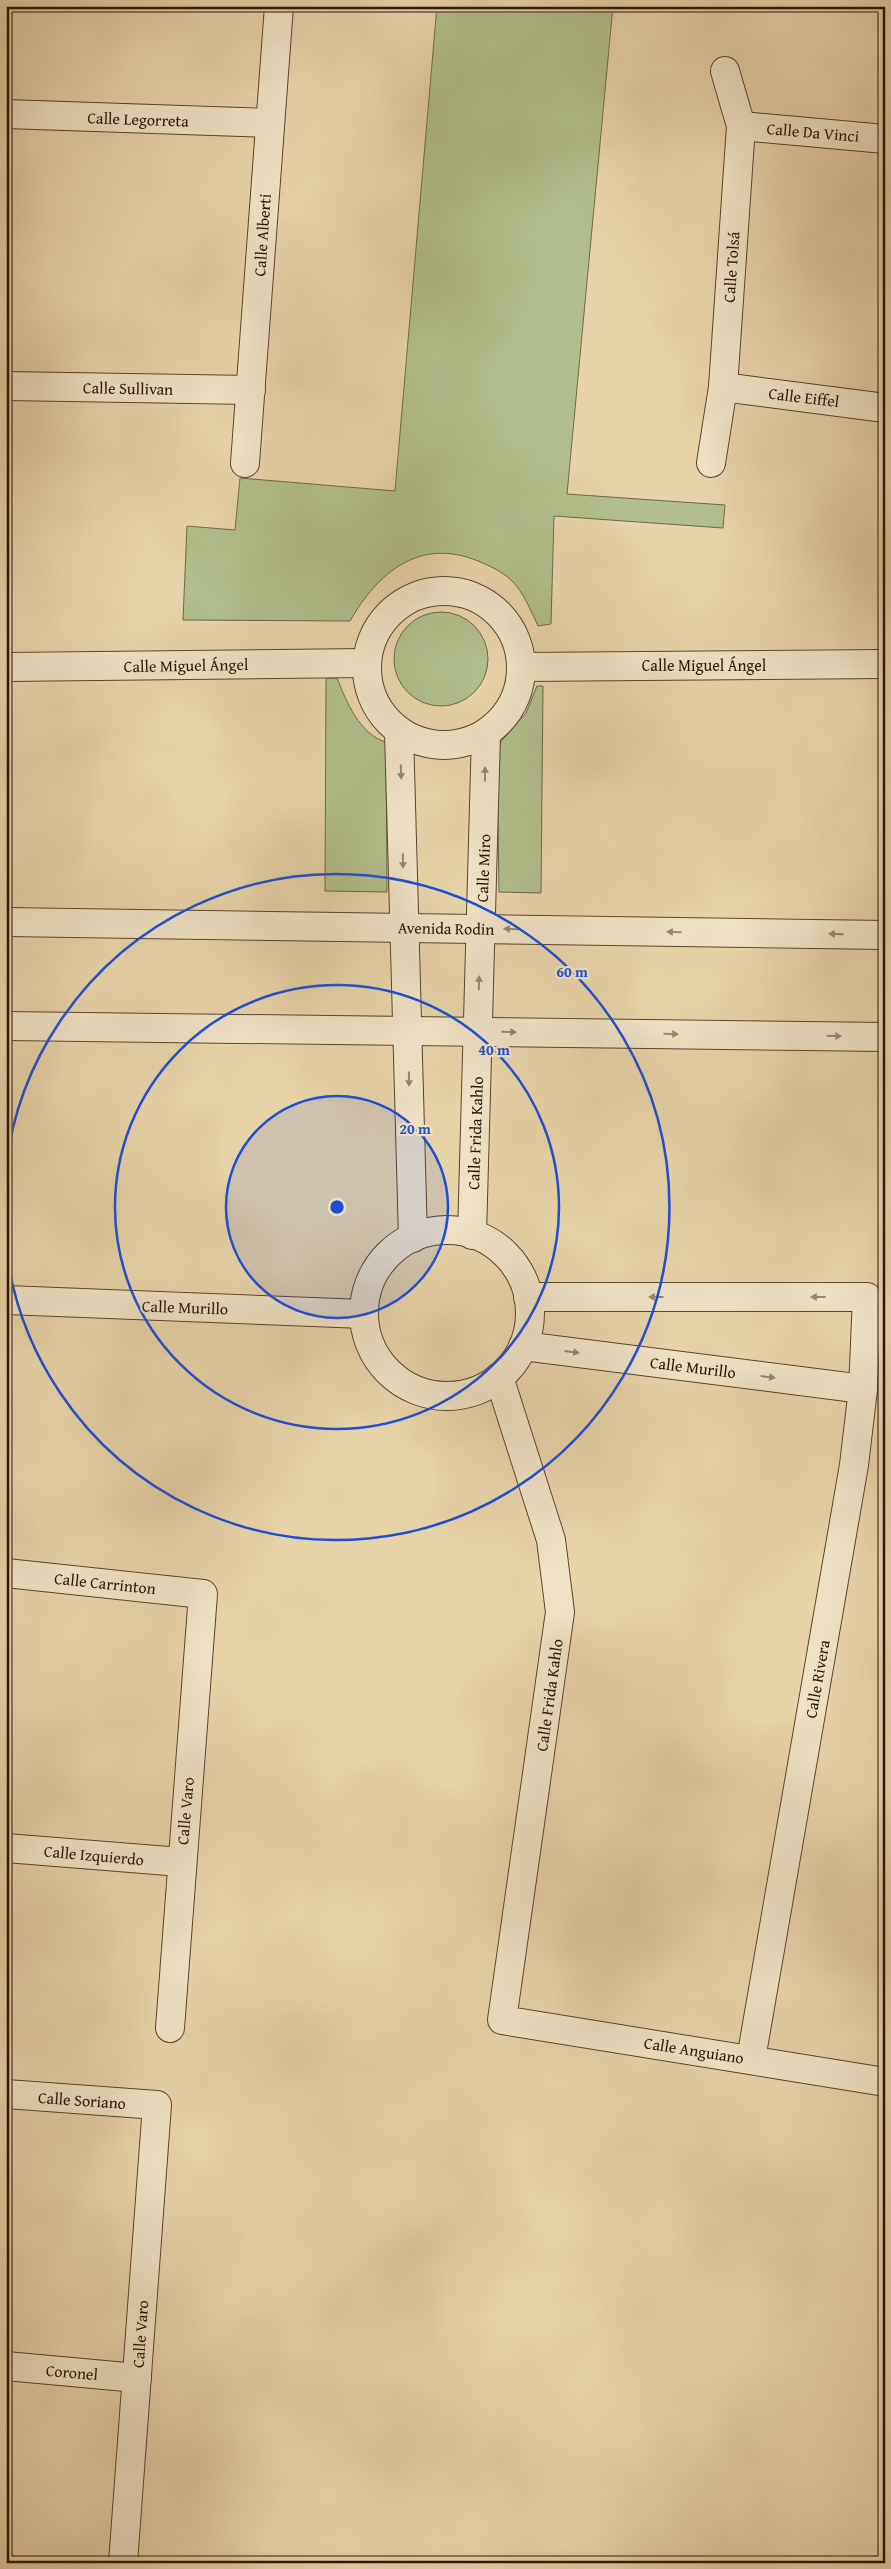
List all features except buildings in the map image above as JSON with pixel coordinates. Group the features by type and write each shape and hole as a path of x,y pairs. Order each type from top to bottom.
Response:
{"street":[{"name":"Calle Alberti","path":"245,463 279,6"},
{"name":"Calle Tolsá","path":"711,463 723,387 741,126 725,71"},
{"name":"Calle Legorreta","path":"6,114 270,124"},
{"name":"Calle Da Vinci","path":"741,126 885,139"},
{"name":"Calle Sullivan","path":"6,386 250,390"},
{"name":"Calle Eiffel","path":"723,387 885,408"},
{"path":"433,591 459,592 484,601 504,618 518,641 523,667 519,693 506,716 486,734 458,745 428,744 400,732 380,714 369,690 366,663 372,638 387,616 408,599 433,591"},
{"name":"Calle Miguel Ángel","path":"6,667 366,663"},
{"name":"Calle Miguel Ángel","path":"523,667 885,664"},
{"path":"400,732 413,1238"},
{"name":"Calle Miro","path":"478,1032 486,734"},
{"name":"Avenida Rodin","path":"6,922 885,935"},
{"path":"6,1026 885,1037"},
{"name":"Calle Frida Kahlo","path":"472,1235 478,1032"},
{"path":"446,1230 472,1235 489,1242 505,1255 518,1270 528,1297 530,1317 523,1346 515,1360 499,1377 479,1389 457,1395 434,1395 411,1388 392,1375 377,1358 368,1337 364,1314 365,1297 374,1273 398,1247 413,1238 429,1232 446,1230"},
{"name":"Calle Rivera","path":"528,1297 867,1297 863,1389 854,1465 751,2059"},
{"name":"Calle Murillo","path":"6,1300 364,1314"},
{"name":"Calle Murillo","path":"523,1346 863,1389"},
{"name":"Calle Frida Kahlo","path":"499,1377 551,1540 560,1612 502,2020"},
{"name":"Calle Carrinton","path":"6,1573 203,1594"},
{"name":"Calle Varo","path":"170,2028 181,1862 203,1594"},
{"name":"Calle Izquierdo","path":"6,1848 181,1862"},
{"name":"Calle Anguiano","path":"502,2020 885,2082"},
{"name":"Calle Soriano","path":"6,2094 157,2105"},
{"name":"Calle Varo","path":"123,2563 157,2105"},
{"name":"Coronel","path":"6,2366 137,2378"}],"green space":[{"path":"437,6 613,6 567,494 725,505 723,528 554,516 551,624 538,626 519,590 511,580 499,571 478,561 457,555 437,553 419,557 403,564 388,574 361,603 350,621 183,620 187,526 235,530 240,478 395,491"},
{"path":"441,612 459,615 475,625 485,641 488,659 485,677 475,693 459,703 441,706 423,703 407,693 397,677 394,659 397,641 407,625 423,615"},
{"path":"326,678 337,678 350,707 361,725 377,738 386,742 387,892 325,891"},
{"path":"537,686 543,686 541,893 499,892 497,746 526,713"}]}
